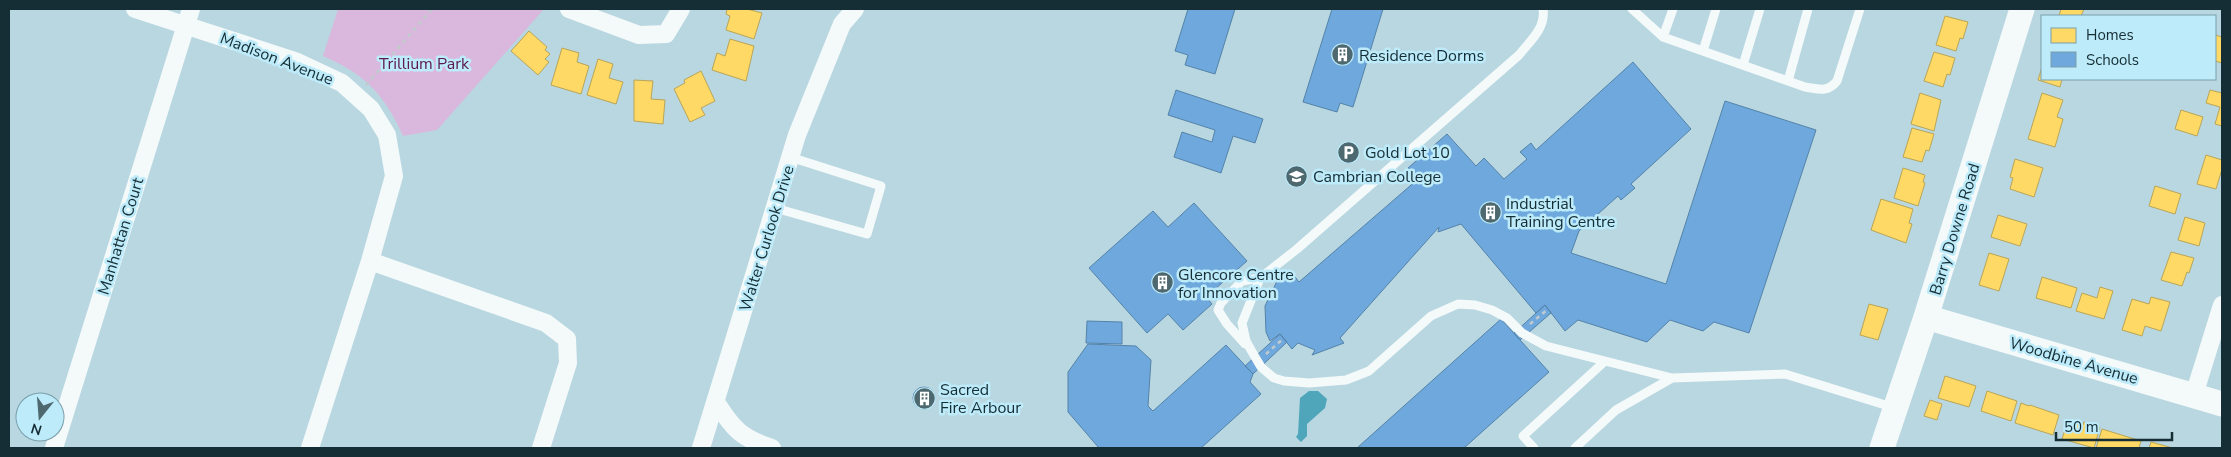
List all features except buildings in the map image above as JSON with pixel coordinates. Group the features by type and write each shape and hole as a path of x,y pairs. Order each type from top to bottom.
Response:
{"main road":[{"name":"Barry Downe Road","path":"1882,448 1926,317 2022,9"},
{"name":"Woodbine Avenue","path":"1926,317 2222,404"}],"street":[{"name":"Madison Avenue","path":"135,9 188,16 296,61 342,83 371,108 387,135 394,176 370,262 310,448"},
{"path":"569,9 639,35 666,34 681,9"},
{"name":"Walter Curlook Drive","path":"701,448 797,135 842,24 855,9"},
{"name":"Manhattan Court","path":"54,448 188,16"},
{"path":"370,262 546,323 568,339 568,363 541,448"},
{"path":"2194,395 2222,305"},
{"path":"716,402 732,428 755,443 772,448"}],"lane":[{"path":"1251,350 1226,324 1218,310 1221,302 1242,281 1260,278 1297,250 1519,54 1540,29 1544,19 1543,9"},
{"path":"1632,9 1664,37 1788,81 1825,90 1831,88 1838,81 1860,9"},
{"path":"1664,37 1673,9"},
{"path":"1703,51 1716,9"},
{"path":"1743,65 1760,9"},
{"path":"1788,81 1808,9"},
{"path":"775,208 867,234 881,186 790,157"},
{"path":"1260,278 1242,323 1246,341 1261,367 1274,378 1284,381 1309,383 1346,380 1369,371 1431,316 1458,304 1475,305 1492,310 1507,318 1522,333 1546,346 1604,362 1672,378 1785,374 1895,408"},
{"path":"1534,448 1523,436 1604,362"},
{"path":"1575,448 1616,410 1672,378"}],"path":[{"path":"357,95 432,9"},
{"path":"1529,325 1548,309"}],"green space":[{"name":"Trillium Park","path":"338,9 544,9 437,130 403,136 389,109 372,87 351,70 323,56"}],"water":[{"path":"1309,391 1318,391 1327,399 1325,408 1307,424 1307,436 1301,442 1296,437 1298,434 1300,398"}],"place":[{"name":"Residence Dorms","path":"1343,55"},
{"name":"Gold Lot 10","path":"1349,152"},
{"name":"Cambrian College","path":"1297,176"},
{"name":"Industrial Training Centre","path":"1490,212"},
{"name":"Glencore Centre for Innovation","path":"1162,283"},
{"name":"Sacred Fire Arbour","path":"924,398"}]}
